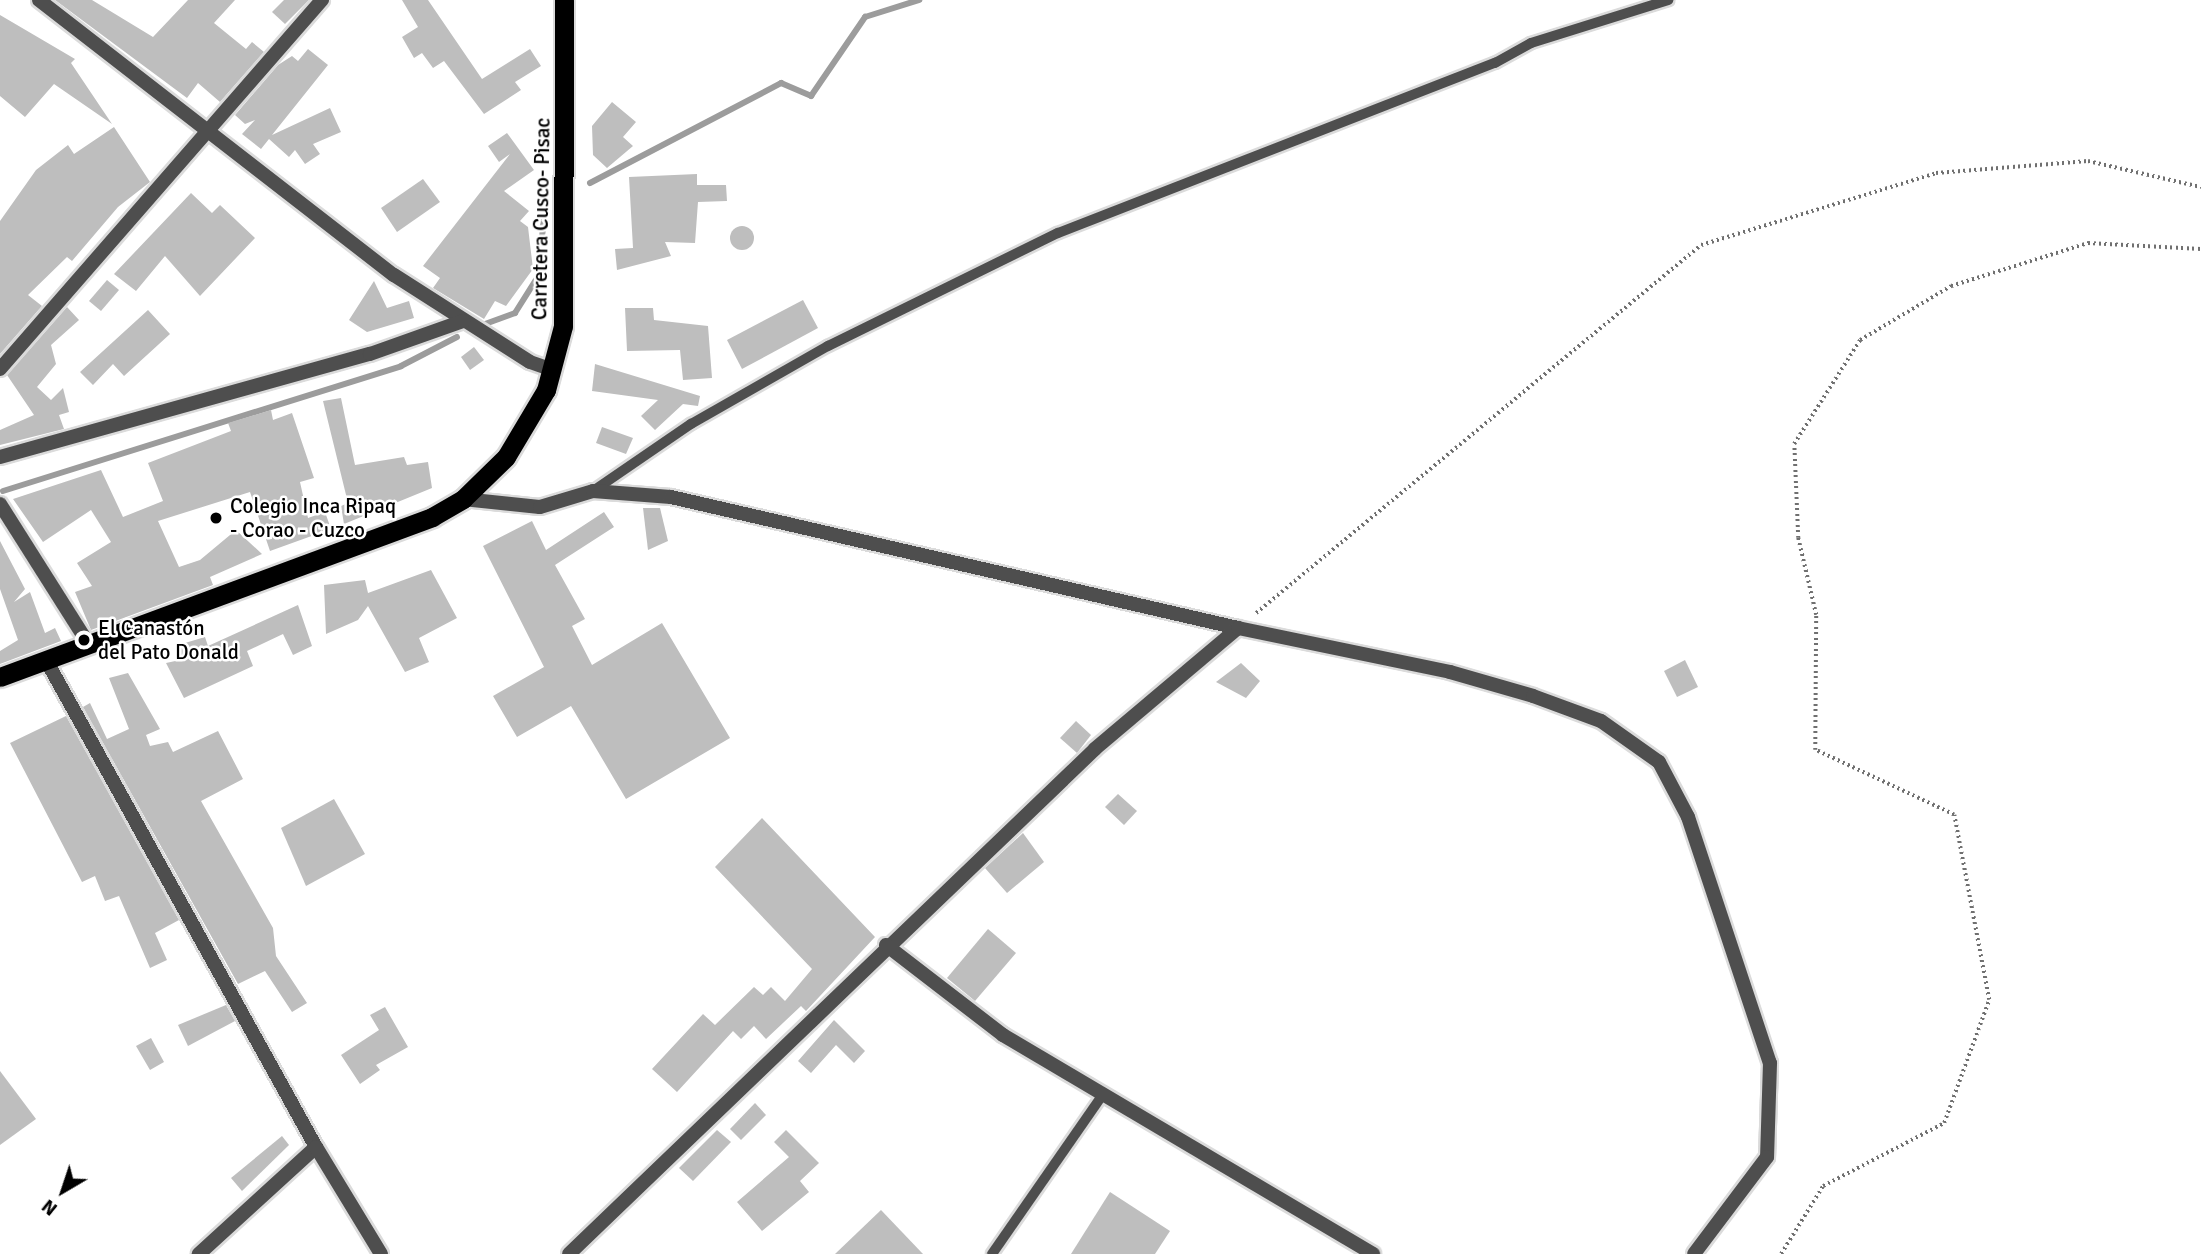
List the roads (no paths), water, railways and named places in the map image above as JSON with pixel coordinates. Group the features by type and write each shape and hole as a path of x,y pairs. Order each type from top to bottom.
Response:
{"highway":[{"name":"Carretera Cusco- Pisac","path":"0,677 432,517 463,499 518,443 553,370 563,326 568,224 564,0"}],"street":[{"path":"39,0 208,126 394,275 463,321 553,370"},
{"path":"0,369 208,126 322,0"},
{"path":"0,457 369,354 463,321"},
{"path":"463,499 540,507 593,491 671,497 1238,628 1450,671 1534,696 1601,721 1659,761 1688,817 1770,1063 1768,1157 1694,1254"},
{"path":"0,504 89,645"},
{"path":"569,1254 886,945 1095,749 1238,628"},
{"path":"46,660 316,1147 381,1254"},
{"path":"886,945 1003,1035 1373,1254"},
{"path":"199,1254 316,1147"}],"lane":[{"path":"593,491 691,424 828,346 1058,233 1495,63 1531,43 1668,0"},
{"path":"992,1254 1103,1094"}],"waterway":[{"path":"590,183 781,83 811,96 865,17 919,0"},
{"path":"485,324 515,313 539,275 544,214"},
{"path":"3,491 401,366 457,337"}],"place":[{"name":"Colegio Inca Ripaq - Corao - Cuzco","path":"216,518"},
{"name":"El Canastón del Pato Donald","path":"84,640"}]}
